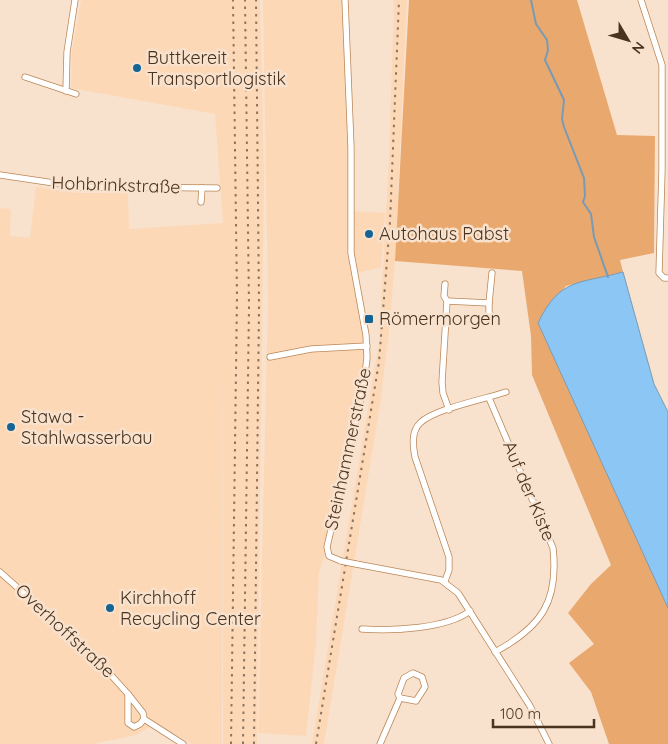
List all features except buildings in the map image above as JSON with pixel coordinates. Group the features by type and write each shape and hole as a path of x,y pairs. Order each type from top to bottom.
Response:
{"street":[{"path":"66,91 67,52 75,0"},
{"name":"Steinhammerstraße","path":"345,0 351,146 351,253 367,346 363,390 328,547 329,556 342,562 445,582"},
{"path":"640,0 662,65 662,170 659,273 664,278 668,278"},
{"path":"25,76 76,94"},
{"name":"Hohbrinkstraße","path":"0,175 81,188 217,188"},
{"name":"Hohbrinkstraße","path":"201,202 202,188"},
{"path":"492,273 489,303 489,314 492,316"},
{"path":"445,284 444,296 447,301 442,393 449,410"},
{"path":"447,301 489,303"},
{"path":"270,357 311,349 367,346"},
{"path":"506,392 434,414 420,424 413,444 449,557 449,570 445,582 458,593 470,611 530,706 549,744"},
{"name":"Auf der Kiste","path":"489,398 553,548 556,569 551,598 544,611 532,627 516,640 495,652"},
{"name":"Overhoffstraße","path":"0,572 98,660 143,713 144,719 183,744"},
{"path":"362,629 376,630 452,621 470,611"},
{"path":"380,744 400,698 398,694 404,678 413,673 422,677 425,687 416,701 400,698"},
{"name":"Overhoffstraße","path":"128,694 128,723 134,727 144,719"}],"shaded area":[{"path":"81,0 260,0 264,179 257,744 223,744 223,255 222,744 192,744 156,723 136,735 93,744 0,744 0,208 11,209 10,236 30,238 36,187 78,193 128,193 129,229 223,223 215,114 71,88 72,51"},
{"path":"263,0 345,0 351,211 385,213 381,268 354,273 367,358 327,547 319,572 316,643 306,736 258,733 268,302"},
{"path":"394,0 407,0 395,261 389,332 380,405 324,744 312,744 379,342 389,159"},
{"path":"409,0 577,0 617,135 655,136 654,253 620,260 623,272 566,286 538,323 668,608 668,744 609,744 591,692 569,663 594,644 568,613 591,584 611,565 532,375 531,336 522,271 395,261"}],"water":[{"path":"623,272 654,384 668,412 668,608 538,323 546,308 563,290 583,281"}],"waterway":[{"path":"531,0 536,24 547,40 548,50 545,60 564,100 562,119 584,178 585,196 583,202 591,214 594,237 608,277"}],"railway":[{"path":"231,744 237,296 233,0"},
{"path":"243,744 249,306 245,0"},
{"path":"254,744 259,306 256,0"},
{"path":"316,744 379,362 390,222 399,0"}],"place":[{"name":"Buttkereit Transportlogistik","path":"137,68"},
{"name":"Autohaus Pabst","path":"369,234"},
{"name":"Römermorgen","path":"369,319"},
{"name":"Stawa - Stahlwasserbau","path":"11,427"},
{"name":"Kirchhoff Recycling Center","path":"110,608"}]}
